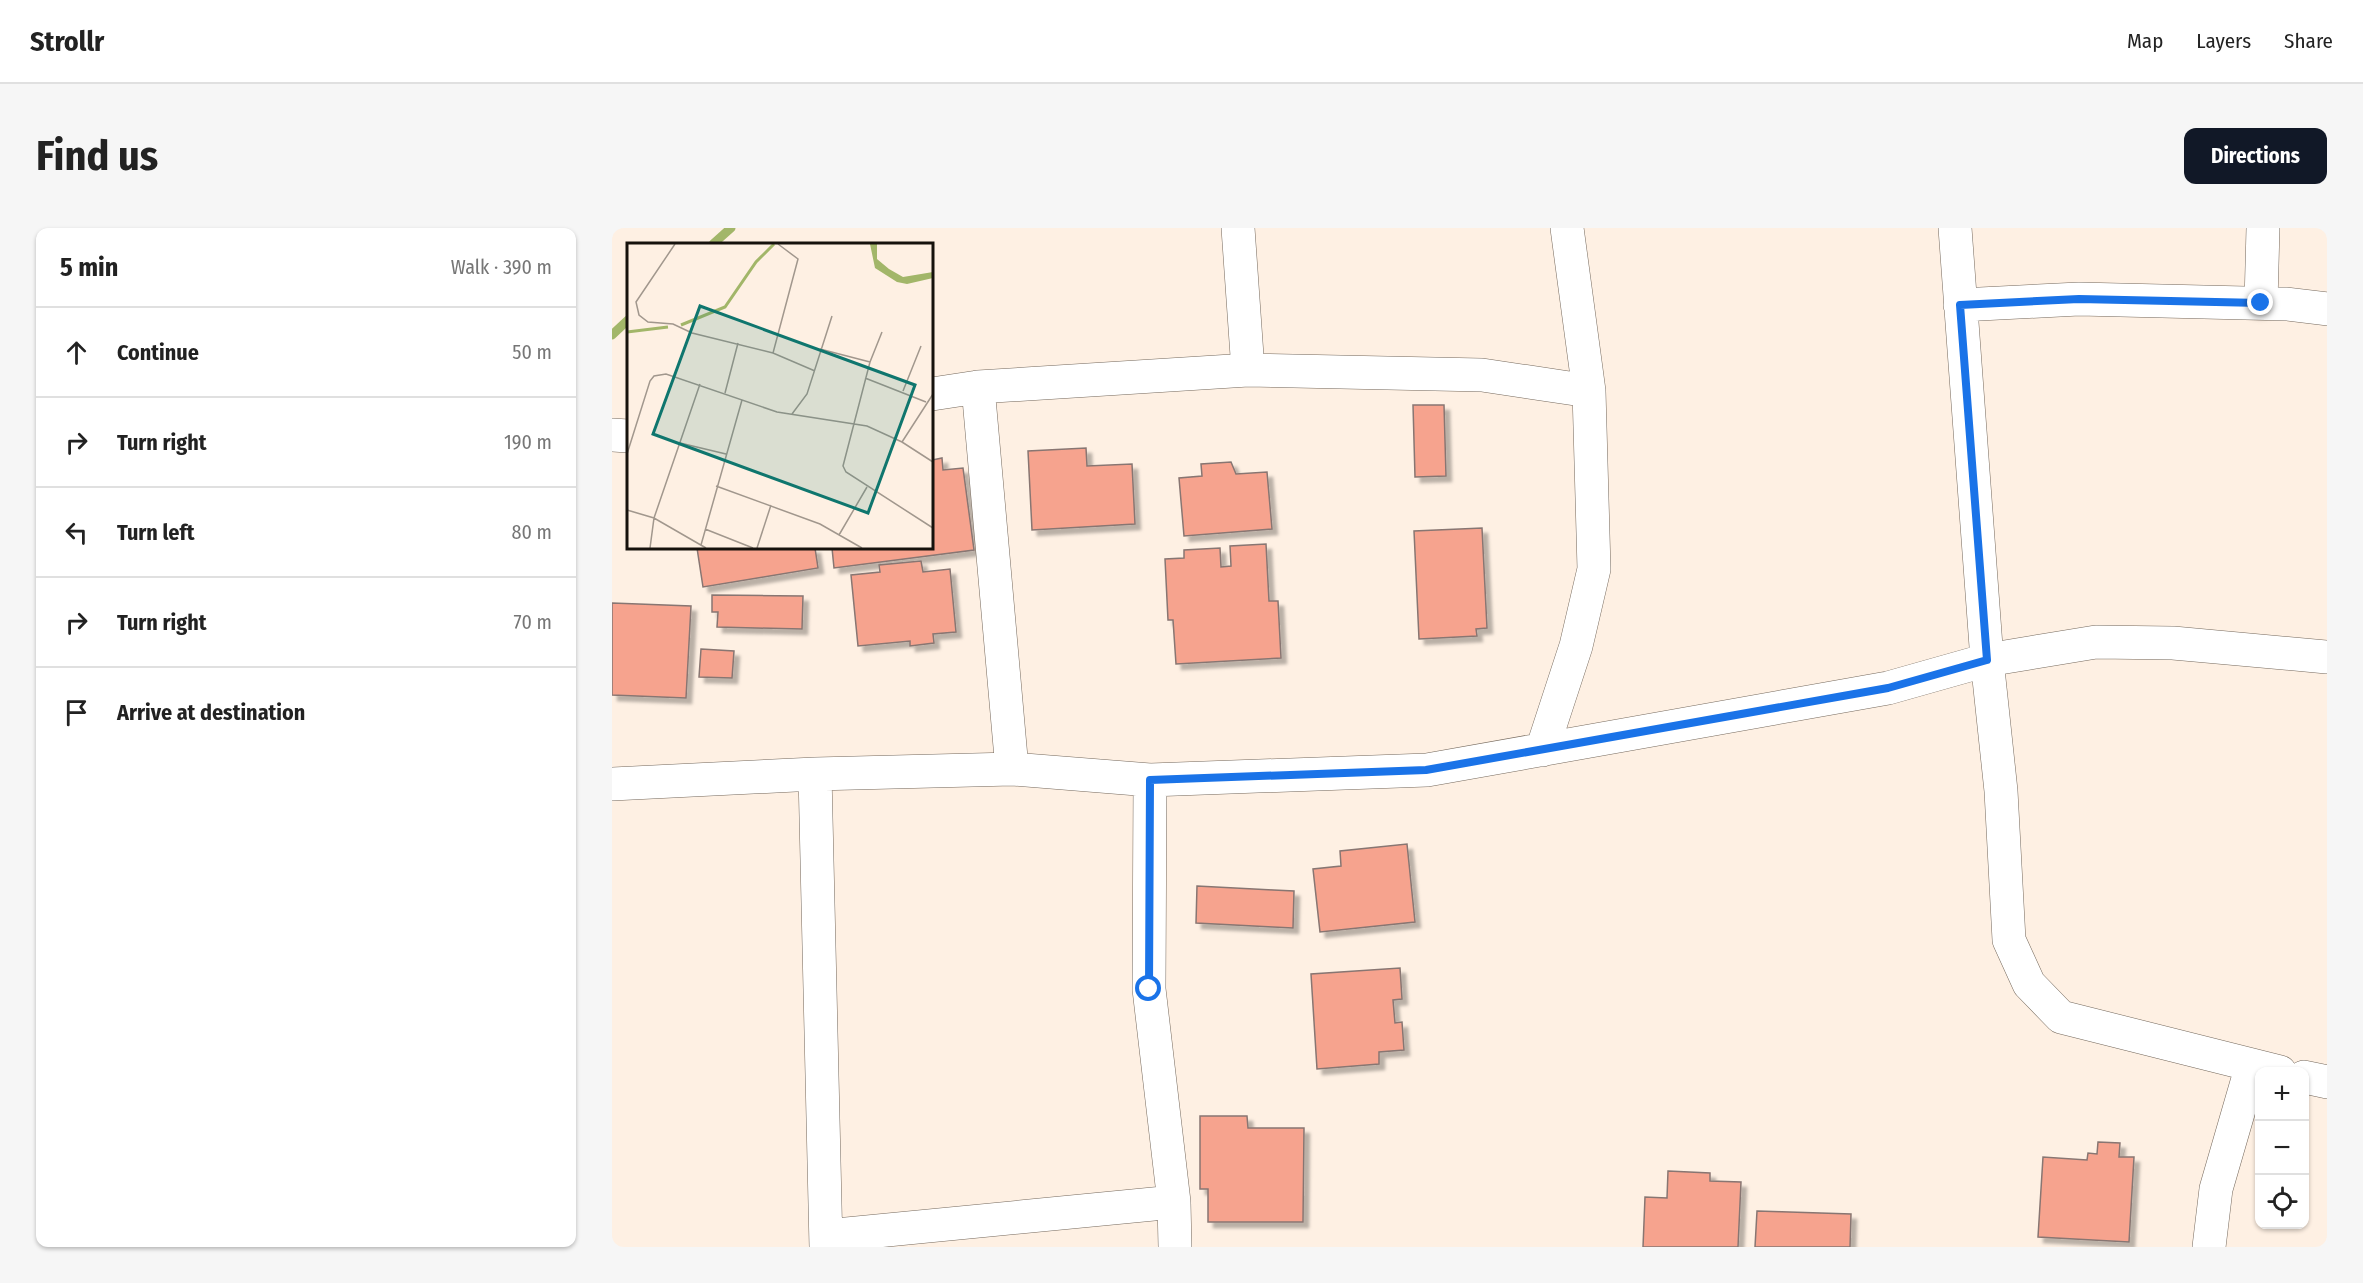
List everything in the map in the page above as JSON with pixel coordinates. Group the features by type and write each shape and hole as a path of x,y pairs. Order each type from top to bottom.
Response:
{"street":[{"path":"1239,228 1248,370"},
{"path":"1542,750 1576,646 1594,569 1588,391 1567,228"},
{"path":"1955,228 1987,660 2001,791 2009,940 2029,984 2061,1017 2262,1067"},
{"path":"2261,303 2263,228"},
{"path":"1960,305 2079,299 2287,304 2327,309"},
{"path":"933,394 978,387 1248,370 1482,375 1588,391"},
{"path":"978,387 1012,769"},
{"path":"612,435 627,436"},
{"path":"612,784 815,774 1012,769 1150,780 1426,770 1888,688 1987,660 2096,642 2173,643 2327,657"},
{"path":"815,774 826,1241 1174,1202"},
{"path":"1150,780 1149,989 1174,1202 1175,1247"},
{"path":"2309,1078 2327,1082"},
{"path":"2209,1247 2216,1189 2255,1095"}],"building":[{"path":"1413,405 1444,405 1446,476 1415,477"},
{"path":"1086,448 1087,466 1132,464 1135,524 1032,530 1028,451"},
{"path":"942,458 943,470 963,468 974,550 834,568 832,549 933,549 933,460"},
{"path":"1231,462 1236,474 1267,472 1272,529 1184,536 1179,478 1202,476 1201,464"},
{"path":"1482,528 1487,628 1476,629 1477,636 1419,639 1414,531"},
{"path":"1266,544 1269,601 1278,601 1281,658 1176,664 1173,620 1168,620 1165,559 1184,558 1184,550 1220,548 1221,567 1231,566 1230,546"},
{"path":"697,549 815,549 818,568 703,587"},
{"path":"921,561 923,572 950,569 956,632 933,634 934,643 910,646 910,641 858,646 851,575 880,572 879,565"},
{"path":"712,595 803,596 802,629 717,627 718,612 712,612"},
{"path":"612,603 691,606 686,698 612,695"},
{"path":"701,649 734,651 732,678 699,677"},
{"path":"1407,844 1415,922 1320,932 1313,869 1341,866 1340,851"},
{"path":"1197,886 1294,891 1293,928 1196,923"},
{"path":"1400,968 1402,999 1393,1000 1395,1023 1402,1022 1404,1050 1379,1052 1379,1064 1317,1069 1311,974"},
{"path":"1200,1116 1247,1116 1248,1128 1304,1128 1303,1222 1208,1222 1208,1189 1200,1189"},
{"path":"2098,1142 2120,1143 2119,1157 2134,1157 2129,1242 2038,1237 2043,1157 2087,1160 2088,1153 2097,1154"},
{"path":"1668,1171 1710,1173 1710,1181 1741,1182 1738,1247 1643,1247 1645,1197 1667,1198"},
{"path":"1757,1211 1851,1214 1850,1247 1755,1247"}],"waterway":[{"path":"714,243 731,228"},
{"path":"612,335 627,321"}],"route":[{"path":"1149,989 1150,780 1426,770 1888,688 1987,660 1960,305 2079,299 2261,303"}]}
